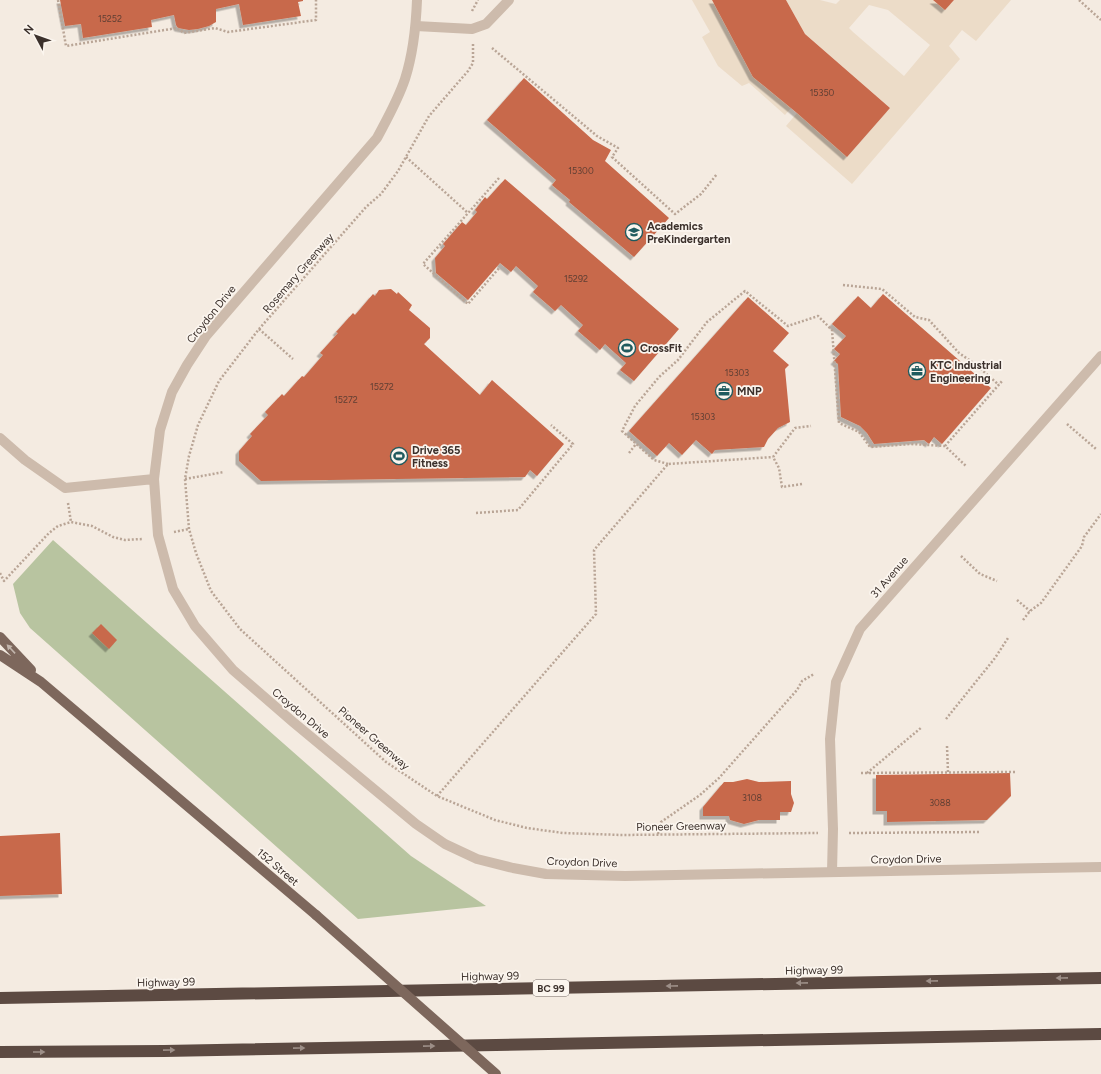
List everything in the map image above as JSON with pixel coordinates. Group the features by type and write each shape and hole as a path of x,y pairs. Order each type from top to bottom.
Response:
{"highway":[{"name":"Highway 99","path":"0,998 1101,978"},
{"path":"0,1052 164,1051 1101,1034"}],"main road":[{"name":"152 Street","path":"0,637 41,682"},
{"name":"152 Street","path":"0,654 41,682 316,915 496,1074"}],"street":[{"name":"Croydon Drive","path":"417,0 416,26 405,79 377,138 206,336 187,364 172,392 160,430 154,479 158,535 173,589 195,626 233,670 326,750 416,824 445,844 478,859 513,868 546,874 625,876 1101,867"},
{"path":"416,26 472,29 486,24 509,0"},
{"name":"31 Avenue","path":"832,872 833,828 830,739 836,682 860,629 1101,356"},
{"path":"0,438 25,460 65,488 154,479"}],"path":[{"path":"58,0 66,46 177,28 184,33 216,28 228,32 316,20 316,0"},
{"path":"472,10 478,0"},
{"path":"1079,0 1101,20"},
{"path":"492,48 597,136 618,148 612,157 676,214 701,194 717,174"},
{"name":"Rosemary Greenway","path":"189,529 185,479 189,456 198,425 219,381 259,329 366,207 381,194 398,171 429,116 468,72 473,63 473,50"},
{"path":"406,157 468,213"},
{"path":"499,178 423,264 468,304 500,267"},
{"path":"843,285 882,289 915,317 929,320 959,353 975,364 999,385"},
{"path":"811,426 795,428 773,457 668,464 654,460 622,432 635,406 659,377 678,360 707,322 745,291 788,326 818,316 832,330 839,423 859,432 870,447 911,444 945,446 966,466"},
{"path":"259,329 293,359"},
{"path":"945,446 1003,380"},
{"path":"1067,424 1096,449"},
{"path":"476,512 518,510 572,444 551,425"},
{"path":"629,452 636,444"},
{"path":"773,457 779,468 782,487 802,484"},
{"path":"437,796 596,614 594,550 668,464"},
{"path":"185,479 224,472"},
{"path":"1023,620 1030,611 1041,603 1082,546 1084,537 1101,514"},
{"path":"0,573 4,581 49,533 58,526 71,522 92,526 113,538 138,540"},
{"path":"183,531 189,529"},
{"name":"Pioneer Greenway","path":"189,529 196,553 211,591 240,630 386,762 437,796 495,820 527,828 563,833 622,835 806,833"},
{"path":"961,556 980,574 997,581"},
{"path":"1018,600 1030,611"},
{"path":"946,719 995,658 1008,638"},
{"path":"658,834 661,822 700,795 719,778 797,690 802,681 814,674"},
{"path":"867,773 922,727"},
{"path":"947,746 948,772"},
{"path":"861,773 1015,772"},
{"path":"862,833 980,832"}],"green space":[{"path":"53,540 411,856 486,906 358,919 30,628 20,613 13,584"}],"shaded area":[{"path":"692,0 712,0 753,77 791,108 785,115 749,83 742,86 718,66 702,37 710,32"},
{"path":"786,0 820,0 836,4 840,0 933,0 945,10 954,0 1011,0 976,41 962,30 949,46 960,59 852,184 786,126 797,113 847,157 890,108 805,34","holes":["869,5 888,10 930,45 904,76 849,28"]}],"building":[{"path":"60,0 303,1 298,2 301,16 243,25 239,4 216,9 216,22 198,29 189,30 178,28 174,15 151,20 152,27 83,38 81,24 65,26"},
{"path":"712,0 786,0 805,34 890,108 847,157 753,77"},
{"path":"933,0 954,0 945,10"},
{"path":"524,78 593,140 611,150 605,161 669,218 634,257 569,202 570,200 552,185 556,180 487,120"},
{"path":"505,179 679,329 634,381 620,370 626,363 605,344 600,350 578,331 583,325 561,305 555,311 533,292 538,286 516,266 511,272 500,263 468,300 436,273 435,258 445,246 443,244 462,222 466,225 477,212 475,210 485,197 487,199"},
{"path":"391,289 397,294 398,292 412,305 409,310 430,328 430,338 424,344 480,395 492,380 564,444 537,476 530,470 525,477 261,481 239,461 239,451 252,436 250,434 268,415 265,412 282,394 284,396 302,376 304,377 323,355 320,353 338,333 336,332 353,313 355,315 373,294 375,296 379,290"},
{"path":"883,294 991,388 942,444 934,437 929,444 924,440 874,444 867,433 860,426 841,417 838,364 834,361 840,354 834,349 846,336 832,324 858,296 871,308"},
{"path":"748,297 789,333 773,351 789,365 785,369 790,422 778,428 768,439 764,447 715,450 712,454 696,440 682,455 669,443 657,456 629,431"},
{"path":"101,624 117,640 109,649 92,633"},
{"path":"1010,773 1011,796 987,820 887,822 887,811 876,811 876,775"},
{"path":"747,779 759,782 791,781 791,794 794,803 791,812 780,812 780,820 759,820 744,824 730,820 729,816 703,816 703,807 724,782"},
{"path":"60,833 62,894 0,896 0,836"}],"place":[{"name":"Academics PreKindergarten","path":"634,232"},
{"name":"CrossFit","path":"627,348"},
{"name":"KTC Industrial Engineering","path":"917,371"},
{"name":"MNP","path":"724,391"},
{"name":"Drive 365 Fitness","path":"399,456"}]}
